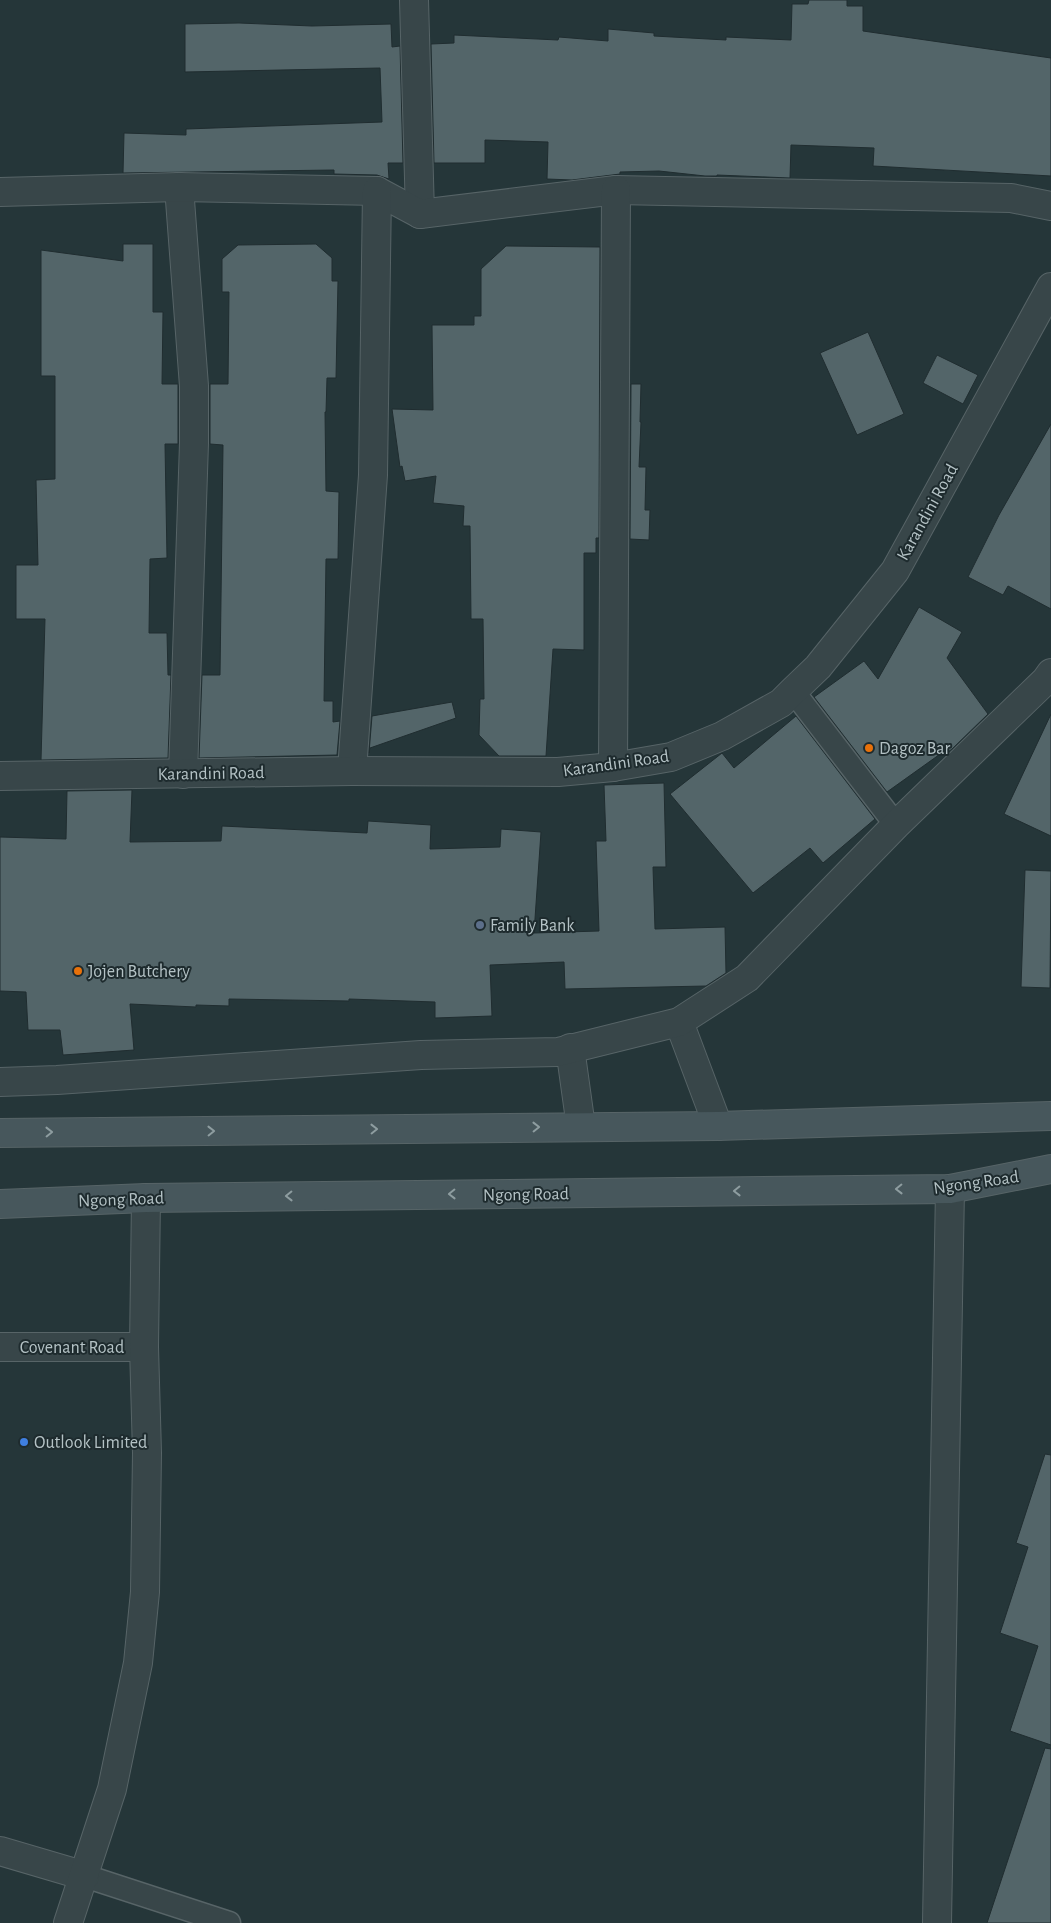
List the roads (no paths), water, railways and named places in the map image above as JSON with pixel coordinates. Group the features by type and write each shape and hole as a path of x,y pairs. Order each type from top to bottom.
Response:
{"main road":[{"path":"0,1133 718,1126 1051,1116"},
{"name":"Ngong Road","path":"0,1204 146,1198 950,1189 1051,1169"}],"street":[{"path":"414,0 420,214"},
{"path":"179,188 194,386 194,443 183,774"},
{"path":"0,192 179,188 377,191 420,214 616,190 1011,198 1051,206"},
{"path":"613,767 616,190"},
{"path":"352,770 373,476 377,191"},
{"name":"Karandini Road","path":"0,776 352,770 558,772 613,767 671,757 722,736 781,702 792,692 818,667 895,571 1051,288"},
{"path":"0,1082 57,1080 421,1055 558,1052 679,1022 747,978 896,825 1051,673"},
{"path":"679,1022 718,1126"},
{"path":"570,1048 581,1127"},
{"path":"937,1923 950,1189"},
{"path":"68,1923 112,1790 138,1663 145,1592 147,1453 144,1347 146,1198"},
{"name":"Covenant Road","path":"0,1347 144,1347"},
{"path":"0,1851 85,1876"}],"lane":[{"path":"792,692 896,825"},
{"path":"85,1876 229,1923"}],"place":[{"name":"Dagoz Bar","path":"869,748"},
{"name":"Family Bank","path":"480,925"},
{"name":"Jojen Butchery","path":"78,971"},
{"name":"Outlook Limited","path":"24,1442"}]}
